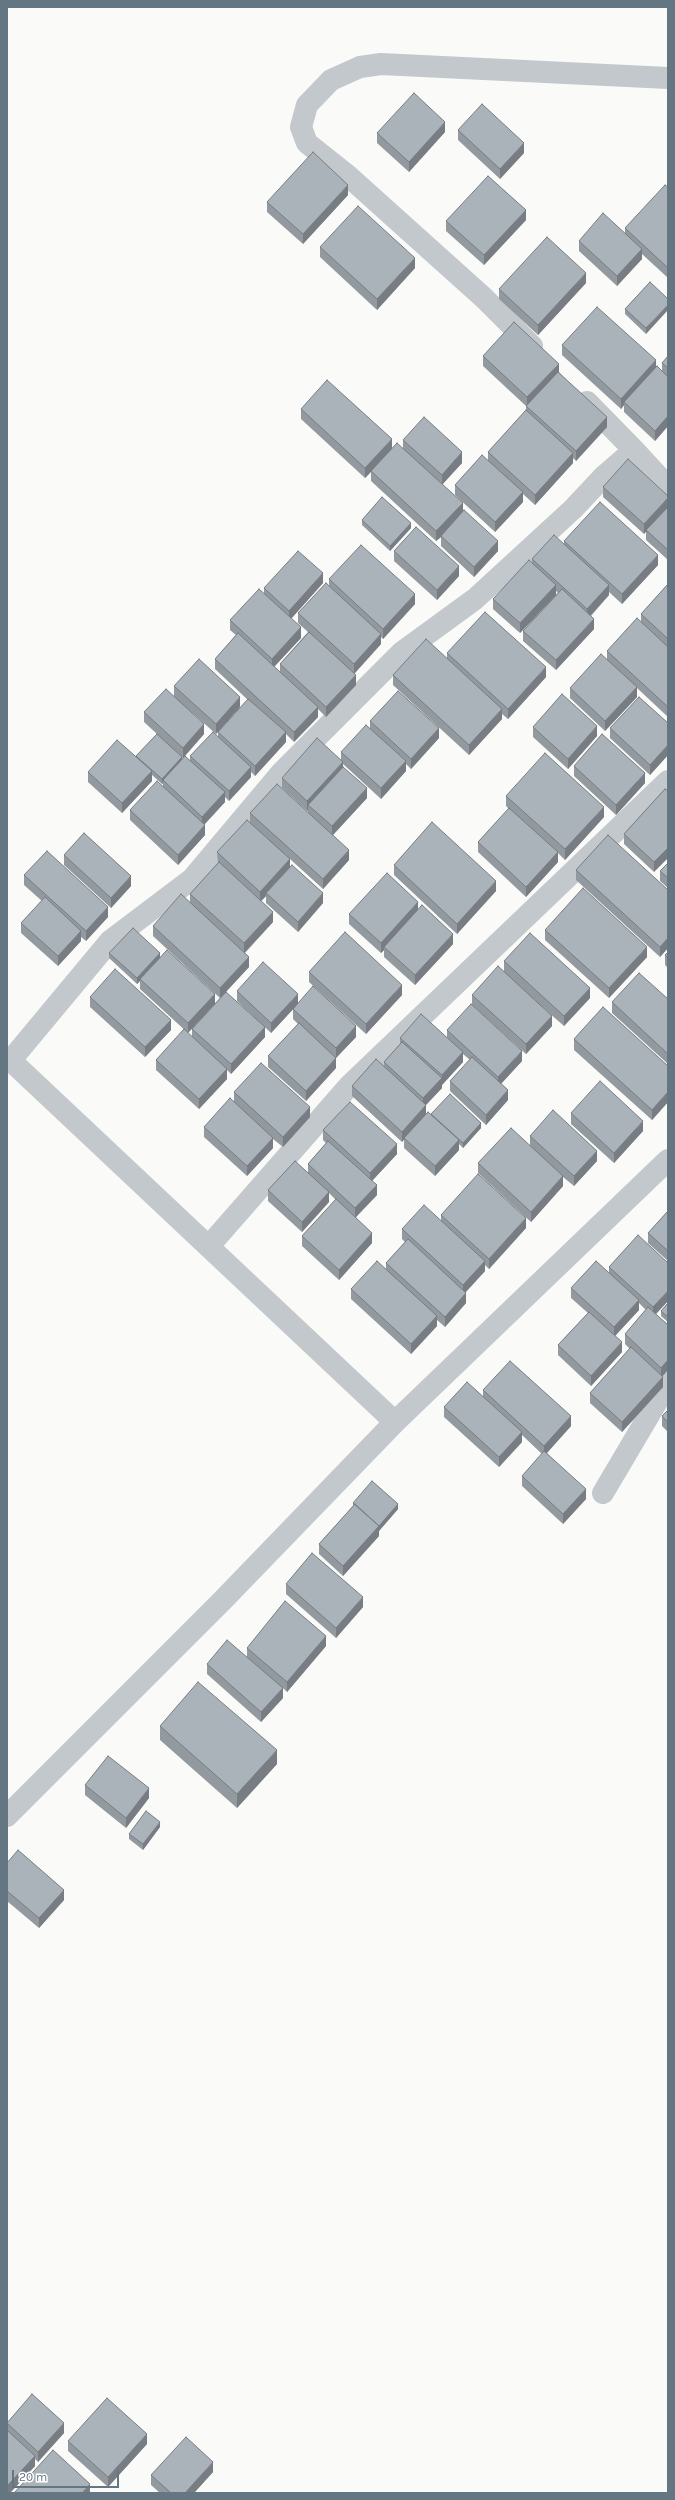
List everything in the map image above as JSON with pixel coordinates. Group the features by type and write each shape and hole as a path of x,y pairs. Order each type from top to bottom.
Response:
{"street":[{"path":"545,360 484,298 346,174 307,143 301,127 307,105 331,80 360,67 381,64 668,78"},
{"path":"573,388 668,487"},
{"path":"395,1422 9,1058 110,941 192,879 281,773 401,653 475,599 573,509 604,476 634,450"},
{"path":"209,1246 349,1086 668,781"},
{"path":"7,1816 221,1602 395,1422 668,1160"},
{"path":"603,1493 668,1383"}],"building":[{"path":"414,93 445,122 409,162 377,133"},
{"path":"482,104 524,143 500,169 458,130"},
{"path":"313,152 348,185 303,234 267,202"},
{"path":"488,176 526,210 484,255 446,221"},
{"path":"665,185 668,187 668,268 625,228"},
{"path":"358,206 415,258 377,299 320,247"},
{"path":"603,213 642,249 617,276 579,241"},
{"path":"547,237 586,273 538,325 499,289"},
{"path":"650,282 668,299 668,305 646,328 625,309"},
{"path":"597,307 656,360 621,399 562,345"},
{"path":"514,322 559,364 527,397 483,356"},
{"path":"668,356 668,368 662,363"},
{"path":"657,366 668,377 668,416 655,431 624,402"},
{"path":"558,372 607,417 576,451 526,406"},
{"path":"327,380 392,439 365,468 301,409"},
{"path":"526,410 573,453 535,495 488,452"},
{"path":"424,417 462,452 442,475 403,440"},
{"path":"397,443 463,503 436,531 371,471"},
{"path":"482,455 523,492 495,522 455,485"},
{"path":"628,459 668,496 668,498 644,524 603,487"},
{"path":"382,497 411,523 390,546 362,520"},
{"path":"600,502 658,555 622,594 564,541"},
{"path":"668,507 668,550 646,530"},
{"path":"464,510 498,541 474,567 441,536"},
{"path":"416,527 459,566 437,590 394,551"},
{"path":"554,535 609,585 587,609 532,559"},
{"path":"361,545 415,594 383,629 329,579"},
{"path":"298,551 323,573 289,611 264,588"},
{"path":"529,560 556,585 520,623 493,599"},
{"path":"326,583 381,634 354,664 298,613"},
{"path":"668,584 668,639 641,614"},
{"path":"259,589 301,627 272,659 230,620"},
{"path":"562,589 594,619 556,660 523,631"},
{"path":"485,612 546,667 508,709 447,653"},
{"path":"637,618 668,647 668,707 607,651"},
{"path":"309,632 356,675 326,707 280,664"},
{"path":"238,633 318,707 294,732 215,659"},
{"path":"426,639 502,709 469,745 393,675"},
{"path":"601,654 637,687 605,721 570,688"},
{"path":"199,659 240,697 216,724 174,686"},
{"path":"166,689 204,724 183,748 144,712"},
{"path":"398,691 439,728 411,759 370,721"},
{"path":"562,694 597,726 568,759 533,727"},
{"path":"639,697 668,723 668,745 650,765 610,728"},
{"path":"248,699 286,732 255,766 218,732"},
{"path":"366,725 406,761 381,788 341,752"},
{"path":"213,732 251,767 229,791 190,756"},
{"path":"157,734 182,757 162,779 136,756"},
{"path":"602,734 645,773 616,805 574,766"},
{"path":"317,738 343,762 307,801 282,778"},
{"path":"117,740 152,771 122,803 88,772"},
{"path":"545,753 604,807 565,849 506,796"},
{"path":"185,756 225,792 202,817 163,780"},
{"path":"343,767 367,788 332,826 308,805"},
{"path":"157,781 205,825 178,855 130,810"},
{"path":"277,784 349,850 323,879 250,813"},
{"path":"665,789 668,791 668,848 654,862 624,834"},
{"path":"509,808 558,852 526,887 478,842"},
{"path":"247,820 290,859 260,892 217,852"},
{"path":"432,822 496,881 457,924 394,865"},
{"path":"84,833 131,876 111,898 64,855"},
{"path":"608,835 668,890 668,938 660,947 576,870"},
{"path":"47,851 108,907 86,931 24,875"},
{"path":"219,862 273,912 244,943 190,894"},
{"path":"668,863 668,878 660,871"},
{"path":"292,865 323,893 298,922 266,893"},
{"path":"387,873 418,902 381,943 349,914"},
{"path":"583,888 647,947 609,988 545,930"},
{"path":"181,894 249,957 220,988 153,926"},
{"path":"45,897 81,931 58,956 21,923"},
{"path":"422,905 453,934 415,975 384,947"},
{"path":"133,928 160,953 137,978 109,953"},
{"path":"345,932 402,985 366,1024 309,972"},
{"path":"530,933 590,988 564,1016 504,961"},
{"path":"167,950 215,994 188,1023 140,979"},
{"path":"263,962 298,994 271,1023 237,991"},
{"path":"498,966 552,1016 526,1044 472,995"},
{"path":"115,969 171,1020 145,1047 90,997"},
{"path":"639,973 668,999 668,1054 612,1002"},
{"path":"313,986 356,1026 336,1048 293,1009"},
{"path":"226,992 265,1027 231,1064 192,1029"},
{"path":"471,1004 522,1051 498,1077 447,1030"},
{"path":"603,1007 668,1066 668,1092 652,1110 574,1039"},
{"path":"421,1014 463,1052 442,1075 400,1038"},
{"path":"299,1023 336,1058 306,1091 268,1056"},
{"path":"184,1029 227,1069 199,1099 156,1060"},
{"path":"402,1042 442,1078 423,1098 384,1062"},
{"path":"472,1057 508,1090 486,1115 450,1081"},
{"path":"376,1059 426,1105 402,1132 352,1086"},
{"path":"261,1063 310,1107 283,1137 234,1092"},
{"path":"600,1081 643,1121 614,1153 571,1113"},
{"path":"450,1094 481,1123 463,1143 431,1114"},
{"path":"230,1098 273,1138 247,1166 204,1127"},
{"path":"350,1102 397,1144 370,1173 323,1130"},
{"path":"553,1110 597,1151 574,1176 530,1136"},
{"path":"428,1112 459,1140 435,1166 404,1138"},
{"path":"511,1128 563,1176 531,1212 478,1163"},
{"path":"328,1141 377,1185 355,1208 308,1164"},
{"path":"295,1161 329,1192 302,1222 268,1190"},
{"path":"478,1174 526,1218 489,1259 441,1215"},
{"path":"336,1199 372,1233 339,1270 302,1236"},
{"path":"424,1205 485,1261 463,1285 402,1229"},
{"path":"668,1211 668,1251 648,1233"},
{"path":"638,1235 668,1263 668,1291 653,1307 609,1267"},
{"path":"408,1239 466,1293 445,1317 386,1263"},
{"path":"377,1261 437,1316 411,1344 351,1289"},
{"path":"596,1261 639,1300 614,1327 571,1288"},
{"path":"668,1303 668,1317 661,1311"},
{"path":"648,1307 668,1325 668,1360 661,1368 625,1334"},
{"path":"589,1312 622,1342 591,1376 558,1345"},
{"path":"631,1347 663,1377 622,1422 590,1393"},
{"path":"510,1361 571,1416 544,1446 483,1390"},
{"path":"467,1382 522,1432 499,1457 444,1407"},
{"path":"668,1410 668,1422 662,1416"},
{"path":"544,1451 586,1489 563,1514 522,1476"},
{"path":"372,1481 398,1504 379,1526 353,1503"},
{"path":"355,1504 379,1526 343,1566 319,1544"},
{"path":"312,1553 363,1597 336,1628 286,1584"},
{"path":"285,1601 326,1636 287,1682 247,1648"},
{"path":"227,1640 283,1688 261,1712 207,1664"},
{"path":"198,1682 277,1750 237,1794 160,1726"},
{"path":"108,1756 149,1788 126,1818 85,1785"},
{"path":"146,1811 160,1822 143,1844 129,1834"},
{"path":"18,1850 64,1890 39,1918 7,1891 7,1863"},
{"path":"32,2394 64,2423 38,2452 7,2423"},
{"path":"107,2398 147,2434 108,2477 68,2441"},
{"path":"7,2430 35,2456 7,2486"},
{"path":"186,2437 213,2462 185,2493 171,2493 151,2475"},
{"path":"53,2450 90,2484 82,2493 14,2493"}]}
